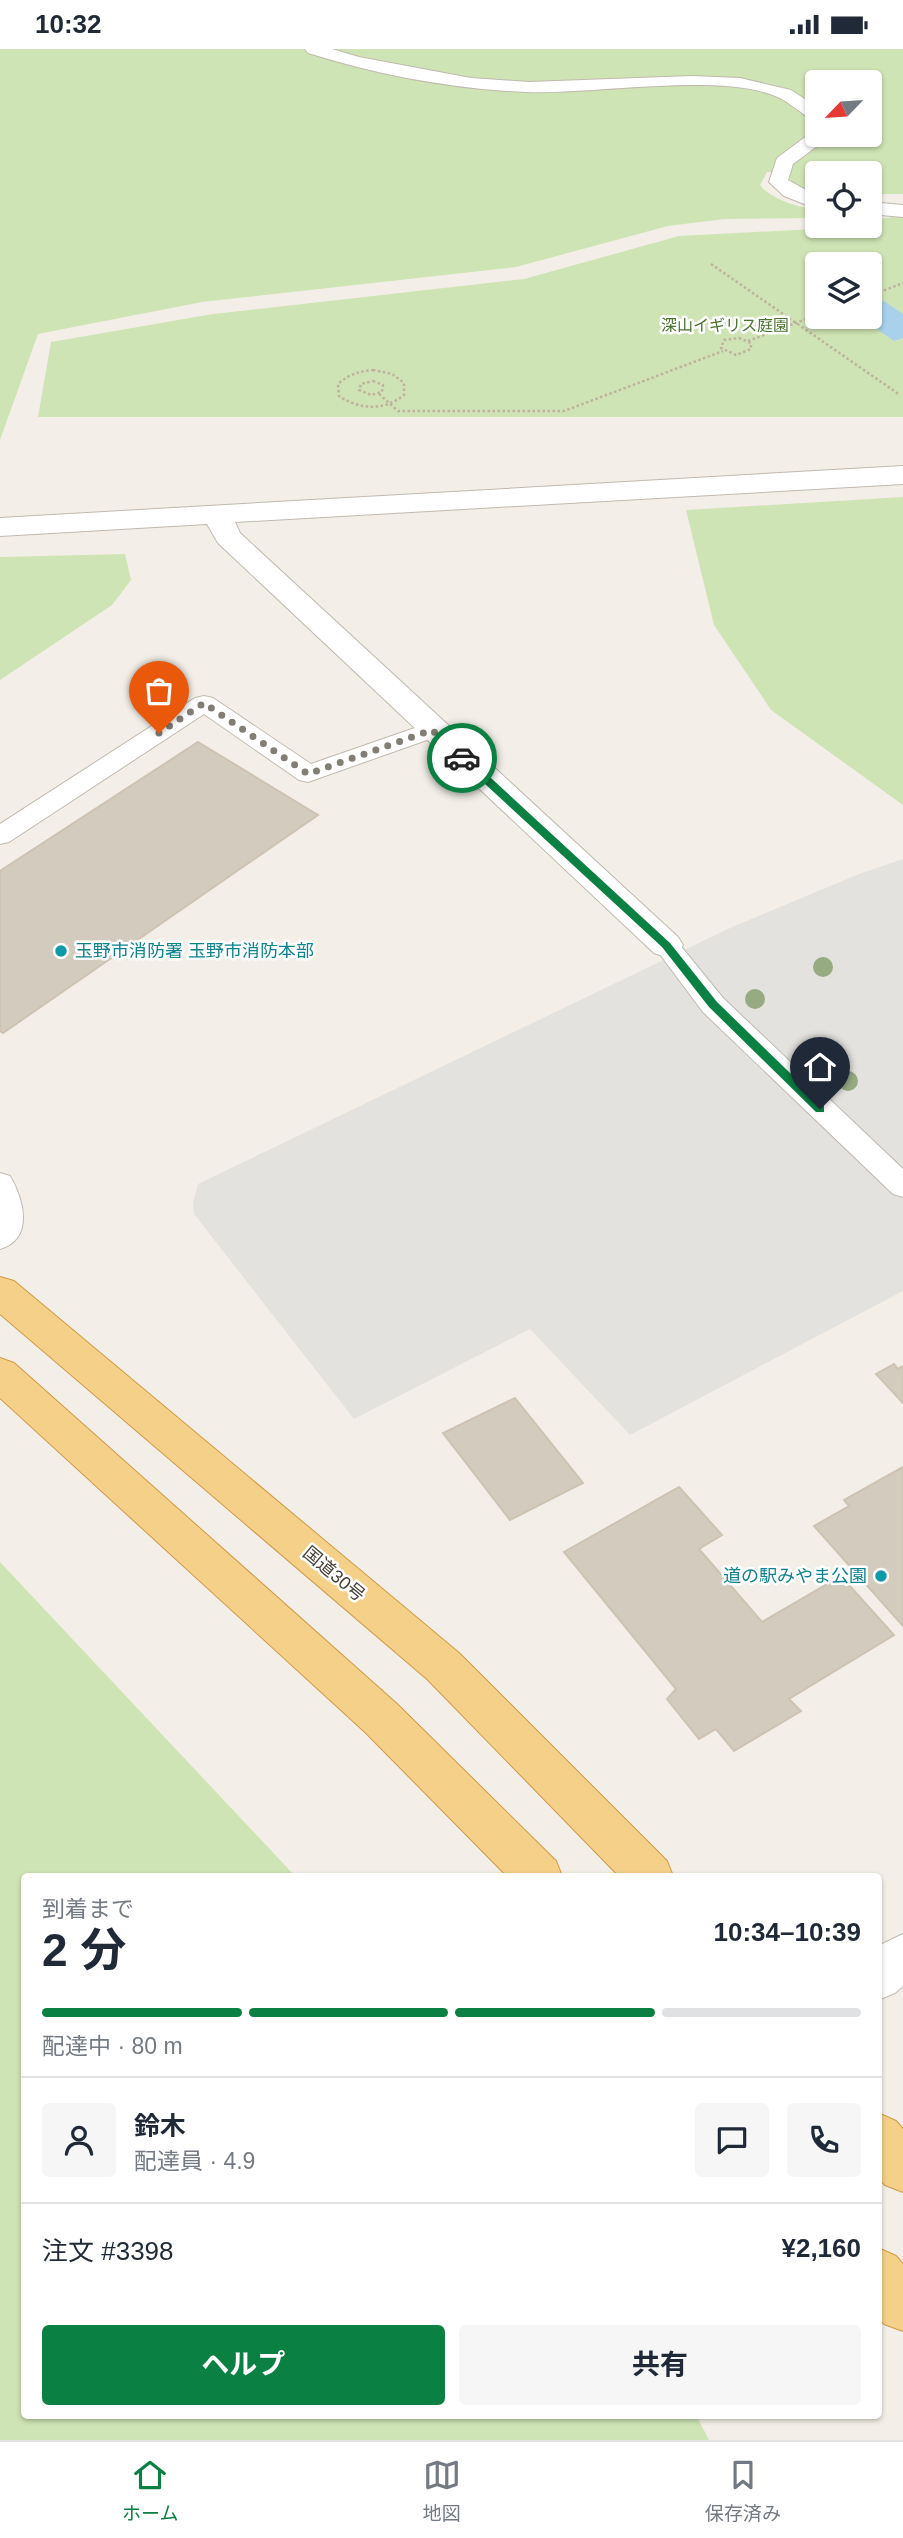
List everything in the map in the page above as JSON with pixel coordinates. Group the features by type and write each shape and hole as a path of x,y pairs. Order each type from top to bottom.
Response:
{"highway":[{"name":"国道30号","path":"0,1292 443,1666 647,1873"},
{"path":"0,1374 381,1718 536,1873"},
{"path":"882,2143 903,2167"},
{"path":"882,2279 903,2305"}],"street":[{"path":"0,527 903,475"},
{"path":"217,515 228,537 432,730 666,945"},
{"path":"882,1974 903,1956"}],"lane":[{"path":"314,49 356,62 471,83 529,87 692,81 740,83 785,95 815,114 817,137 784,162 778,182 791,192 805,197"},
{"path":"882,209 903,211"},
{"path":"0,836 204,703 308,774 432,730"},
{"path":"666,945 723,1014 903,1186"},
{"path":"0,1184 10,1210 4,1234 0,1238"}],"path":[{"path":"710,264 900,395"},
{"path":"882,291 903,283"},
{"path":"723,351 720,345 728,339 748,341 805,320"},
{"path":"379,394 383,387 377,382 364,382 359,386 363,393 379,394 398,411 564,411 723,351 737,355 746,353 752,346 748,341"},
{"path":"362,371 393,374 400,378 405,389 398,400 390,404 367,407 346,402 337,390 338,384 352,374 362,371"}],"green space":[{"path":"0,49 903,49 903,194 882,194 882,161 805,161 805,190 798,188 785,173 767,172 760,185 771,195 805,207 805,218 725,219 668,226 516,267 202,302 38,334 0,440"},
{"name":"深山イギリス庭園","path":"903,215 903,417 38,417 51,342 213,314 524,279 679,236 805,229 805,238 882,238 882,219"},
{"path":"903,497 903,805 771,710 714,625 686,510"},
{"path":"125,554 131,580 112,605 0,680 0,557"},
{"path":"0,1562 292,1873 21,1873 21,2419 698,2419 709,2440 0,2440"}],"shaded area":[{"path":"903,859 903,1291 630,1435 530,1329 354,1419 194,1214 193,1202 198,1184 732,927 859,874"}],"water":[{"path":"882,302 903,314 903,338 894,341 876,329 882,329"}],"building":[{"name":"玉野市消防署 玉野市消防本部","path":"198,742 318,815 3,1033 0,1031 0,871"},
{"path":"894,1364 898,1369 903,1366 903,1403 876,1374"},
{"path":"515,1398 583,1483 510,1520 443,1433"},
{"name":"道の駅みやま公園","path":"903,1467 903,1626 814,1526 849,1506 844,1500"},
{"path":"679,1487 722,1535 699,1549 762,1622 841,1576 894,1635 789,1699 801,1711 734,1751 716,1729 699,1739 667,1699 676,1689 564,1552"}],"way so far":[{"path":"159,733 204,703 308,774 432,730 462,758"}],"place":[{"name":"玉野市消防署 玉野市消防本部","path":"61,951"},
{"name":"道の駅みやま公園","path":"881,1576"}],"route":[{"path":"462,758 666,945 713,1005 820,1109"}]}
